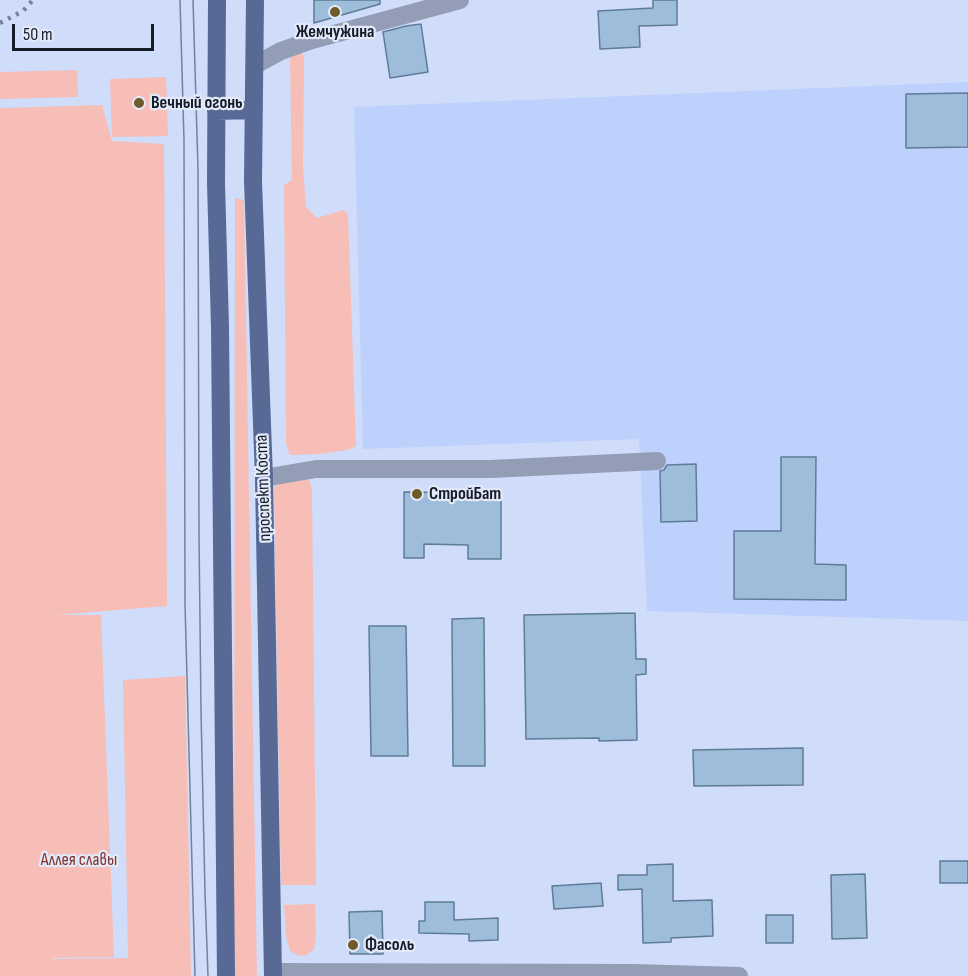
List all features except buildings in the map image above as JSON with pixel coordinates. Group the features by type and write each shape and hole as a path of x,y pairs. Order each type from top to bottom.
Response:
{"main road":[{"path":"217,0 216,111 226,976"},
{"name":"проспект Коста","path":"255,0 253,181 264,478 273,974"},
{"path":"216,111 254,110"}],"street":[{"path":"255,65 281,51 312,40 460,0"},
{"path":"264,478 316,469 491,469 657,461"},
{"path":"273,974 633,973 739,976"}],"shaded area":[{"path":"968,82 968,621 647,611 639,439 363,449 354,107"}],"green space":[{"path":"295,53 303,54 304,62 303,166 306,207 317,218 343,210 348,214 356,446 348,450 319,454 290,455 286,444 284,185 292,180 290,59"},
{"path":"77,70 78,97 0,99 0,72"},
{"path":"166,77 168,136 112,137 110,79"},
{"name":"Аллея славы","path":"102,105 112,141 164,144 167,606 55,615 101,615 114,957 51,959 128,958 123,680 185,676 191,976 0,976 0,108"},
{"path":"235,198 244,200 257,976 234,976"},
{"path":"308,477 312,489 316,885 281,885 274,490 276,482"},
{"path":"315,904 314,949 307,955 299,956 290,951 286,936 284,905"}],"tram line":[{"path":"180,0 184,140 185,603 195,976"},
{"path":"193,0 198,169 201,711 208,976"}],"railway":[{"path":"0,23 23,11 33,0"}],"place":[{"name":"Жемчужина","path":"335,12"},
{"name":"Вечный огонь","path":"139,103"},
{"name":"СтройБат","path":"417,494"},
{"name":"Фасоль","path":"353,945"}]}
